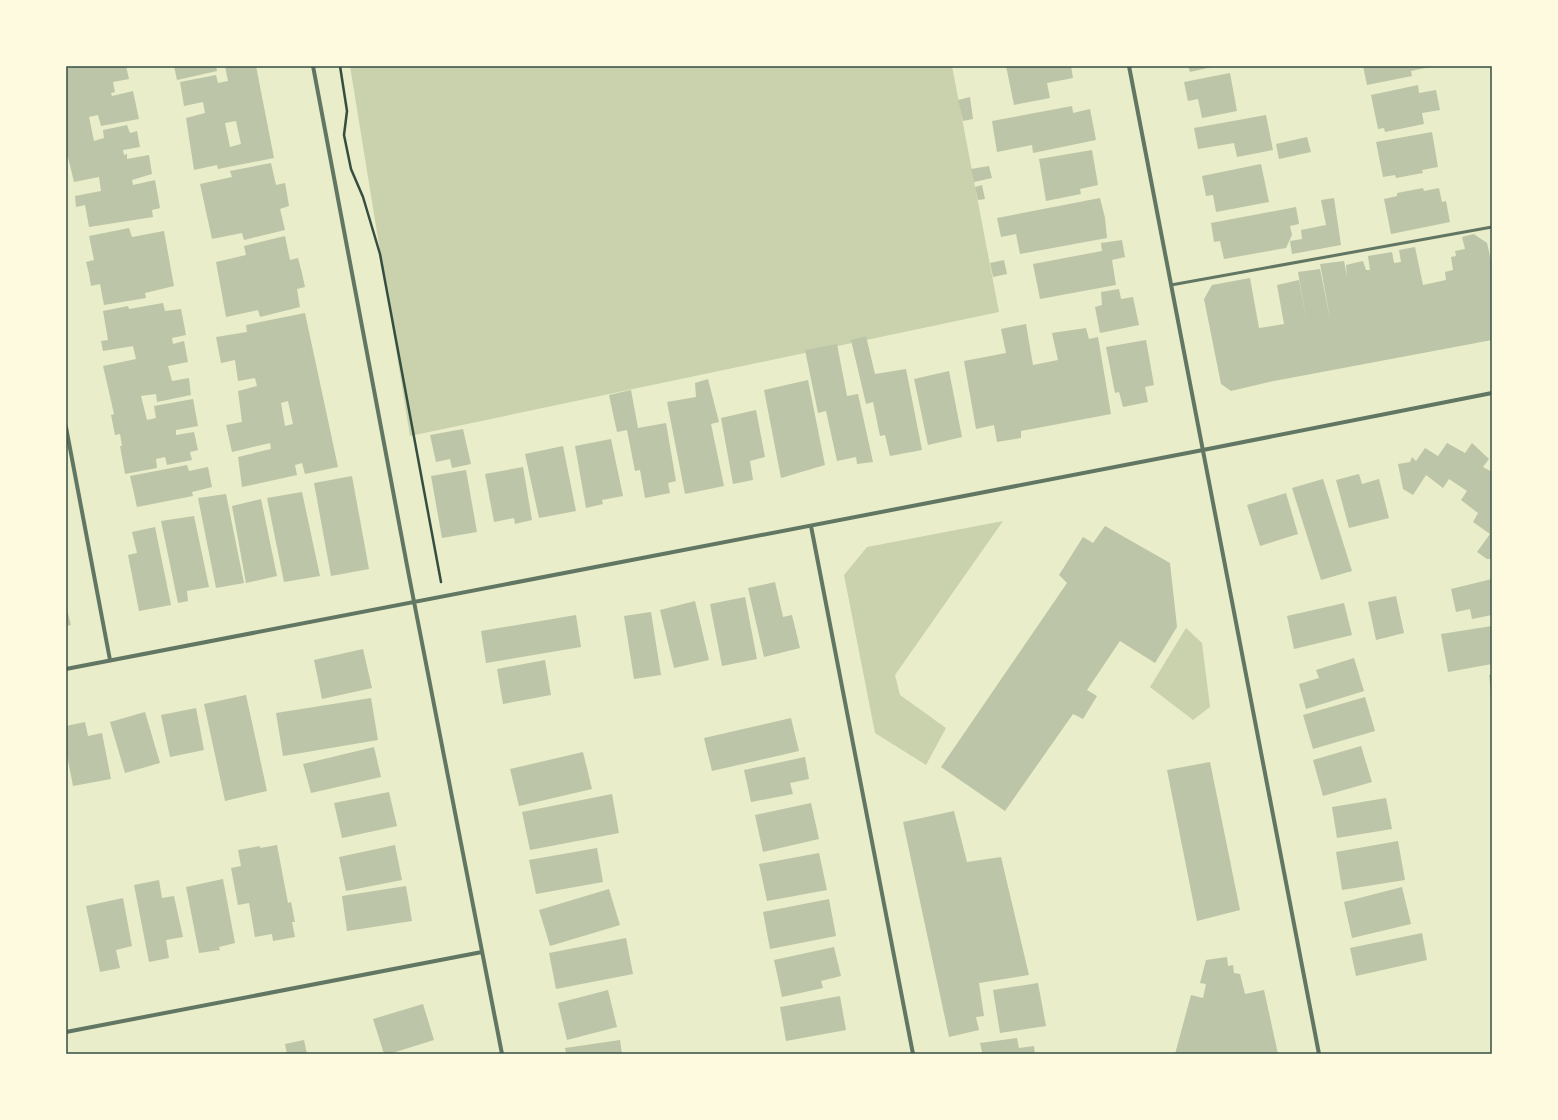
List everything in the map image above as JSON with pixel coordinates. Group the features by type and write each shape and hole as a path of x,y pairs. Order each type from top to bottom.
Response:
{"street":[{"path":"313,66 414,602 502,1054"},
{"path":"1129,66 1319,1054"},
{"path":"66,669 1204,450 1492,393"},
{"path":"66,427 110,660"},
{"path":"811,526 913,1054"},
{"path":"66,1032 482,952"}],"lane":[{"path":"1172,285 1492,227"}],"path":[{"path":"340,66 347,111 344,135 351,169 363,197 380,254 444,596"}],"green space":[{"path":"350,66 952,66 999,312 410,436"},
{"path":"1003,521 895,675 900,695 946,728 926,765 875,733 844,575 867,547"},
{"path":"1186,628 1202,643 1210,707 1193,720 1150,687"}],"building":[{"path":"79,66 126,66 129,79 113,82 115,92 111,93 112,96 133,91 139,119 101,126 98,115 89,117 94,141 104,138 103,130 127,125 130,133 137,131 140,147 123,150 124,155 127,154 127,159 149,155 152,174 132,180 133,185 155,180 160,208 152,210 153,217 89,227 85,205 76,207 75,196 101,191 99,177 74,182 66,149 66,68"},
{"path":"174,66 216,66 217,71 177,80"},
{"path":"225,66 256,66 274,158 218,169 217,165 194,170 186,118 205,113 203,102 184,106 180,82 216,75 218,83 228,81","holes":["236,121 241,144 230,147 225,123"]},
{"path":"1006,66 1071,66 1073,78 1047,83 1050,98 1014,105"},
{"path":"1188,66 1212,66 1212,67 1190,72"},
{"path":"1363,66 1430,67 1411,71 1412,76 1367,85"},
{"path":"1230,73 1237,111 1202,118 1198,99 1188,101 1184,82"},
{"path":"1418,85 1419,93 1436,90 1440,110 1422,113 1424,124 1385,132 1384,128 1378,129 1371,95"},
{"path":"970,97 973,119 963,121 958,100"},
{"path":"1072,106 1073,113 1090,109 1096,140 1033,153 1032,145 997,152 992,121"},
{"path":"1266,115 1273,150 1237,157 1234,143 1198,149 1194,128"},
{"path":"1432,132 1438,167 1422,170 1423,173 1396,178 1395,175 1383,177 1376,142"},
{"path":"1307,137 1311,152 1279,159 1276,144"},
{"path":"1092,150 1098,185 1080,189 1081,194 1046,201 1039,159"},
{"path":"271,163 276,185 285,183 289,206 280,209 285,230 244,240 242,233 212,239 200,184 232,177 230,171"},
{"path":"1261,164 1269,202 1216,212 1213,195 1206,196 1202,176"},
{"path":"989,166 992,178 974,182 971,169"},
{"path":"982,185 985,199 978,200 975,187"},
{"path":"1423,188 1424,191 1439,188 1442,202 1446,201 1450,222 1391,234 1384,199 1397,196 1397,193"},
{"path":"1100,198 1105,218 1107,238 1020,254 1016,234 1001,237 997,218"},
{"path":"1334,198 1341,245 1292,254 1290,241 1302,239 1301,230 1326,225 1321,200"},
{"path":"1296,207 1299,224 1290,226 1292,235 1286,248 1224,259 1220,241 1214,242 1211,223"},
{"path":"129,228 132,237 164,231 174,286 145,293 146,298 104,305 100,284 91,286 86,262 94,260 89,236"},
{"path":"1474,234 1487,243 1492,265 1492,340 1269,382 1231,391 1221,384 1204,299 1212,285 1250,278 1259,328 1284,324 1277,285 1299,280 1307,324 1298,272 1320,269 1331,323 1320,264 1344,261 1347,277 1346,265 1363,261 1366,270 1370,270 1368,256 1392,252 1394,263 1401,262 1399,250 1415,247 1423,285 1446,280 1445,272 1453,270 1451,257 1456,256 1455,251 1465,249 1462,237"},
{"path":"285,236 290,260 298,258 305,287 297,289 300,307 260,317 258,310 226,317 216,262 246,255 244,246"},
{"path":"1122,240 1125,257 1112,260 1116,285 1040,299 1033,264 1102,251 1101,243"},
{"path":"1004,260 1007,274 993,277 990,263"},
{"path":"1119,289 1121,299 1133,297 1139,325 1100,333 1095,307 1102,305 1101,292"},
{"path":"163,303 165,311 181,309 186,335 172,338 173,344 184,341 188,362 168,366 172,381 189,378 191,395 157,402 156,394 141,396 147,420 156,418 154,406 193,399 198,426 176,430 176,435 194,432 198,450 190,452 192,460 167,465 165,457 156,459 157,468 125,474 120,446 122,446 120,434 115,435 111,415 114,414 103,366 136,359 133,346 103,351 101,341 108,340 103,311 128,306 129,309"},
{"path":"305,313 338,467 305,474 302,463 295,465 297,475 242,487 238,457 271,449 270,443 232,452 226,425 242,422 238,391 257,386 255,378 238,381 235,360 221,363 216,337 247,332 246,325","holes":["288,401 293,424 285,426 281,403"]},
{"path":"1026,324 1033,365 1058,360 1052,333 1086,328 1089,339 1098,337 1111,414 1021,431 1021,438 997,442 994,425 976,429 964,361 1006,353 1001,329"},
{"path":"866,336 875,374 906,369 922,450 890,456 885,435 880,436 873,402 866,404 851,340"},
{"path":"1146,340 1154,385 1145,387 1148,402 1123,407 1119,392 1115,393 1106,347"},
{"path":"837,344 847,396 858,394 873,462 857,464 856,457 837,461 826,411 818,413 805,350"},
{"path":"949,371 962,437 928,445 914,379"},
{"path":"708,379 719,422 711,424 724,486 685,494 667,402 696,397 695,383"},
{"path":"808,380 825,465 781,478 764,390"},
{"path":"631,390 638,428 666,423 676,481 668,483 670,493 645,498 640,470 635,471 627,430 617,432 609,395"},
{"path":"756,410 765,457 750,461 753,480 733,484 721,418"},
{"path":"463,429 471,464 452,468 450,459 436,462 430,435"},
{"path":"611,439 623,496 602,500 603,504 586,508 575,446"},
{"path":"1447,443 1465,453 1472,443 1489,459 1483,467 1492,472 1492,559 1487,559 1477,552 1490,534 1473,522 1478,513 1461,500 1467,491 1449,479 1443,488 1426,475 1413,495 1403,489 1398,464 1410,462 1412,457 1416,461 1425,448 1438,456"},
{"path":"563,446 576,511 539,518 525,454"},
{"path":"187,465 189,471 208,467 212,487 192,492 193,496 137,507 130,476"},
{"path":"523,467 532,520 515,524 514,518 494,522 485,474"},
{"path":"466,470 477,532 442,538 431,476"},
{"path":"1359,474 1362,484 1379,479 1389,518 1349,528 1336,480"},
{"path":"352,476 369,569 331,576 314,483"},
{"path":"1323,479 1352,571 1321,580 1292,488"},
{"path":"302,492 320,576 284,582 267,498"},
{"path":"1286,493 1298,534 1260,546 1247,505"},
{"path":"226,494 244,583 216,588 198,498"},
{"path":"261,499 277,576 246,583 232,506"},
{"path":"194,516 209,587 187,591 188,601 178,603 161,521"},
{"path":"1105,526 1170,563 1177,627 1155,663 1120,641 1087,690 1097,696 1083,719 1073,714 1005,811 941,767 1067,583 1059,575 1083,537 1093,543"},
{"path":"155,527 171,605 139,611 128,555 137,553 132,532"},
{"path":"1492,579 1492,615 1472,619 1470,609 1456,612 1451,589"},
{"path":"775,582 783,617 792,615 800,648 764,657 748,588"},
{"path":"1396,596 1404,633 1376,640 1368,602"},
{"path":"745,597 757,659 722,666 710,604"},
{"path":"695,601 709,660 674,668 660,610"},
{"path":"1344,603 1352,635 1294,649 1287,616"},
{"path":"66,606 71,625 66,626"},
{"path":"651,612 661,675 634,679 624,616"},
{"path":"576,615 581,647 486,663 481,631"},
{"path":"1492,626 1492,664 1448,672 1441,634"},
{"path":"363,649 372,688 322,699 314,660"},
{"path":"1354,658 1364,691 1306,709 1299,684 1319,678 1316,670"},
{"path":"545,660 551,695 503,704 497,669"},
{"path":"1492,674 1492,693 1491,693 1489,675"},
{"path":"246,695 267,791 225,801 204,704"},
{"path":"1365,697 1375,731 1313,749 1303,715"},
{"path":"371,698 378,740 283,756 276,713"},
{"path":"196,708 204,750 170,757 161,715"},
{"path":"145,712 160,763 125,773 110,722"},
{"path":"791,718 799,751 712,771 704,738"},
{"path":"85,722 88,736 102,733 111,779 73,786 66,750 66,726"},
{"path":"1361,746 1372,782 1323,796 1313,760"},
{"path":"374,747 381,777 311,793 303,764"},
{"path":"583,752 592,789 519,806 510,769"},
{"path":"805,757 809,779 790,783 793,794 751,802 744,770"},
{"path":"1210,762 1240,910 1197,921 1167,770"},
{"path":"389,792 397,826 342,838 334,803"},
{"path":"612,794 619,833 530,850 522,812"},
{"path":"1386,798 1392,829 1337,838 1332,807"},
{"path":"811,803 819,839 763,852 755,815"},
{"path":"954,811 967,862 1001,857 1029,975 979,983 984,1016 976,1017 979,1030 949,1037 903,822"},
{"path":"1398,841 1405,880 1342,890 1336,852"},
{"path":"277,845 288,903 291,902 295,922 292,922 295,937 273,941 272,934 255,937 249,903 238,905 231,868 241,866 238,850"},
{"path":"395,845 402,880 346,891 339,857"},
{"path":"597,848 603,882 536,894 529,860"},
{"path":"819,853 827,890 767,901 759,864"},
{"path":"223,879 235,943 219,947 220,950 199,953 186,887"},
{"path":"159,880 162,898 174,896 183,937 166,940 169,958 149,962 134,885"},
{"path":"406,886 412,921 347,931 342,896"},
{"path":"1402,887 1411,924 1352,938 1344,902"},
{"path":"609,889 620,925 550,946 539,910"},
{"path":"123,898 132,946 116,950 120,968 100,972 86,906"},
{"path":"829,899 836,936 770,949 763,912"},
{"path":"1422,933 1427,960 1356,976 1350,948"},
{"path":"626,938 633,974 556,989 549,953"},
{"path":"834,947 841,976 821,981 823,988 782,997 774,960"},
{"path":"1227,957 1228,966 1233,965 1234,973 1240,974 1245,994 1264,990 1278,1054 1175,1054 1191,995 1203,998 1206,984 1200,983 1206,960"},
{"path":"1038,983 1046,1026 1000,1033 993,990"},
{"path":"608,990 617,1027 567,1040 558,1003"},
{"path":"840,996 846,1030 786,1041 780,1007"},
{"path":"423,1004 434,1040 389,1054 384,1054 373,1019"},
{"path":"1017,1038 1019,1048 1034,1046 1035,1054 977,1054 982,1052 980,1043"},
{"path":"304,1040 307,1054 287,1054 285,1044"},
{"path":"620,1040 622,1054 566,1054 565,1048"}]}
